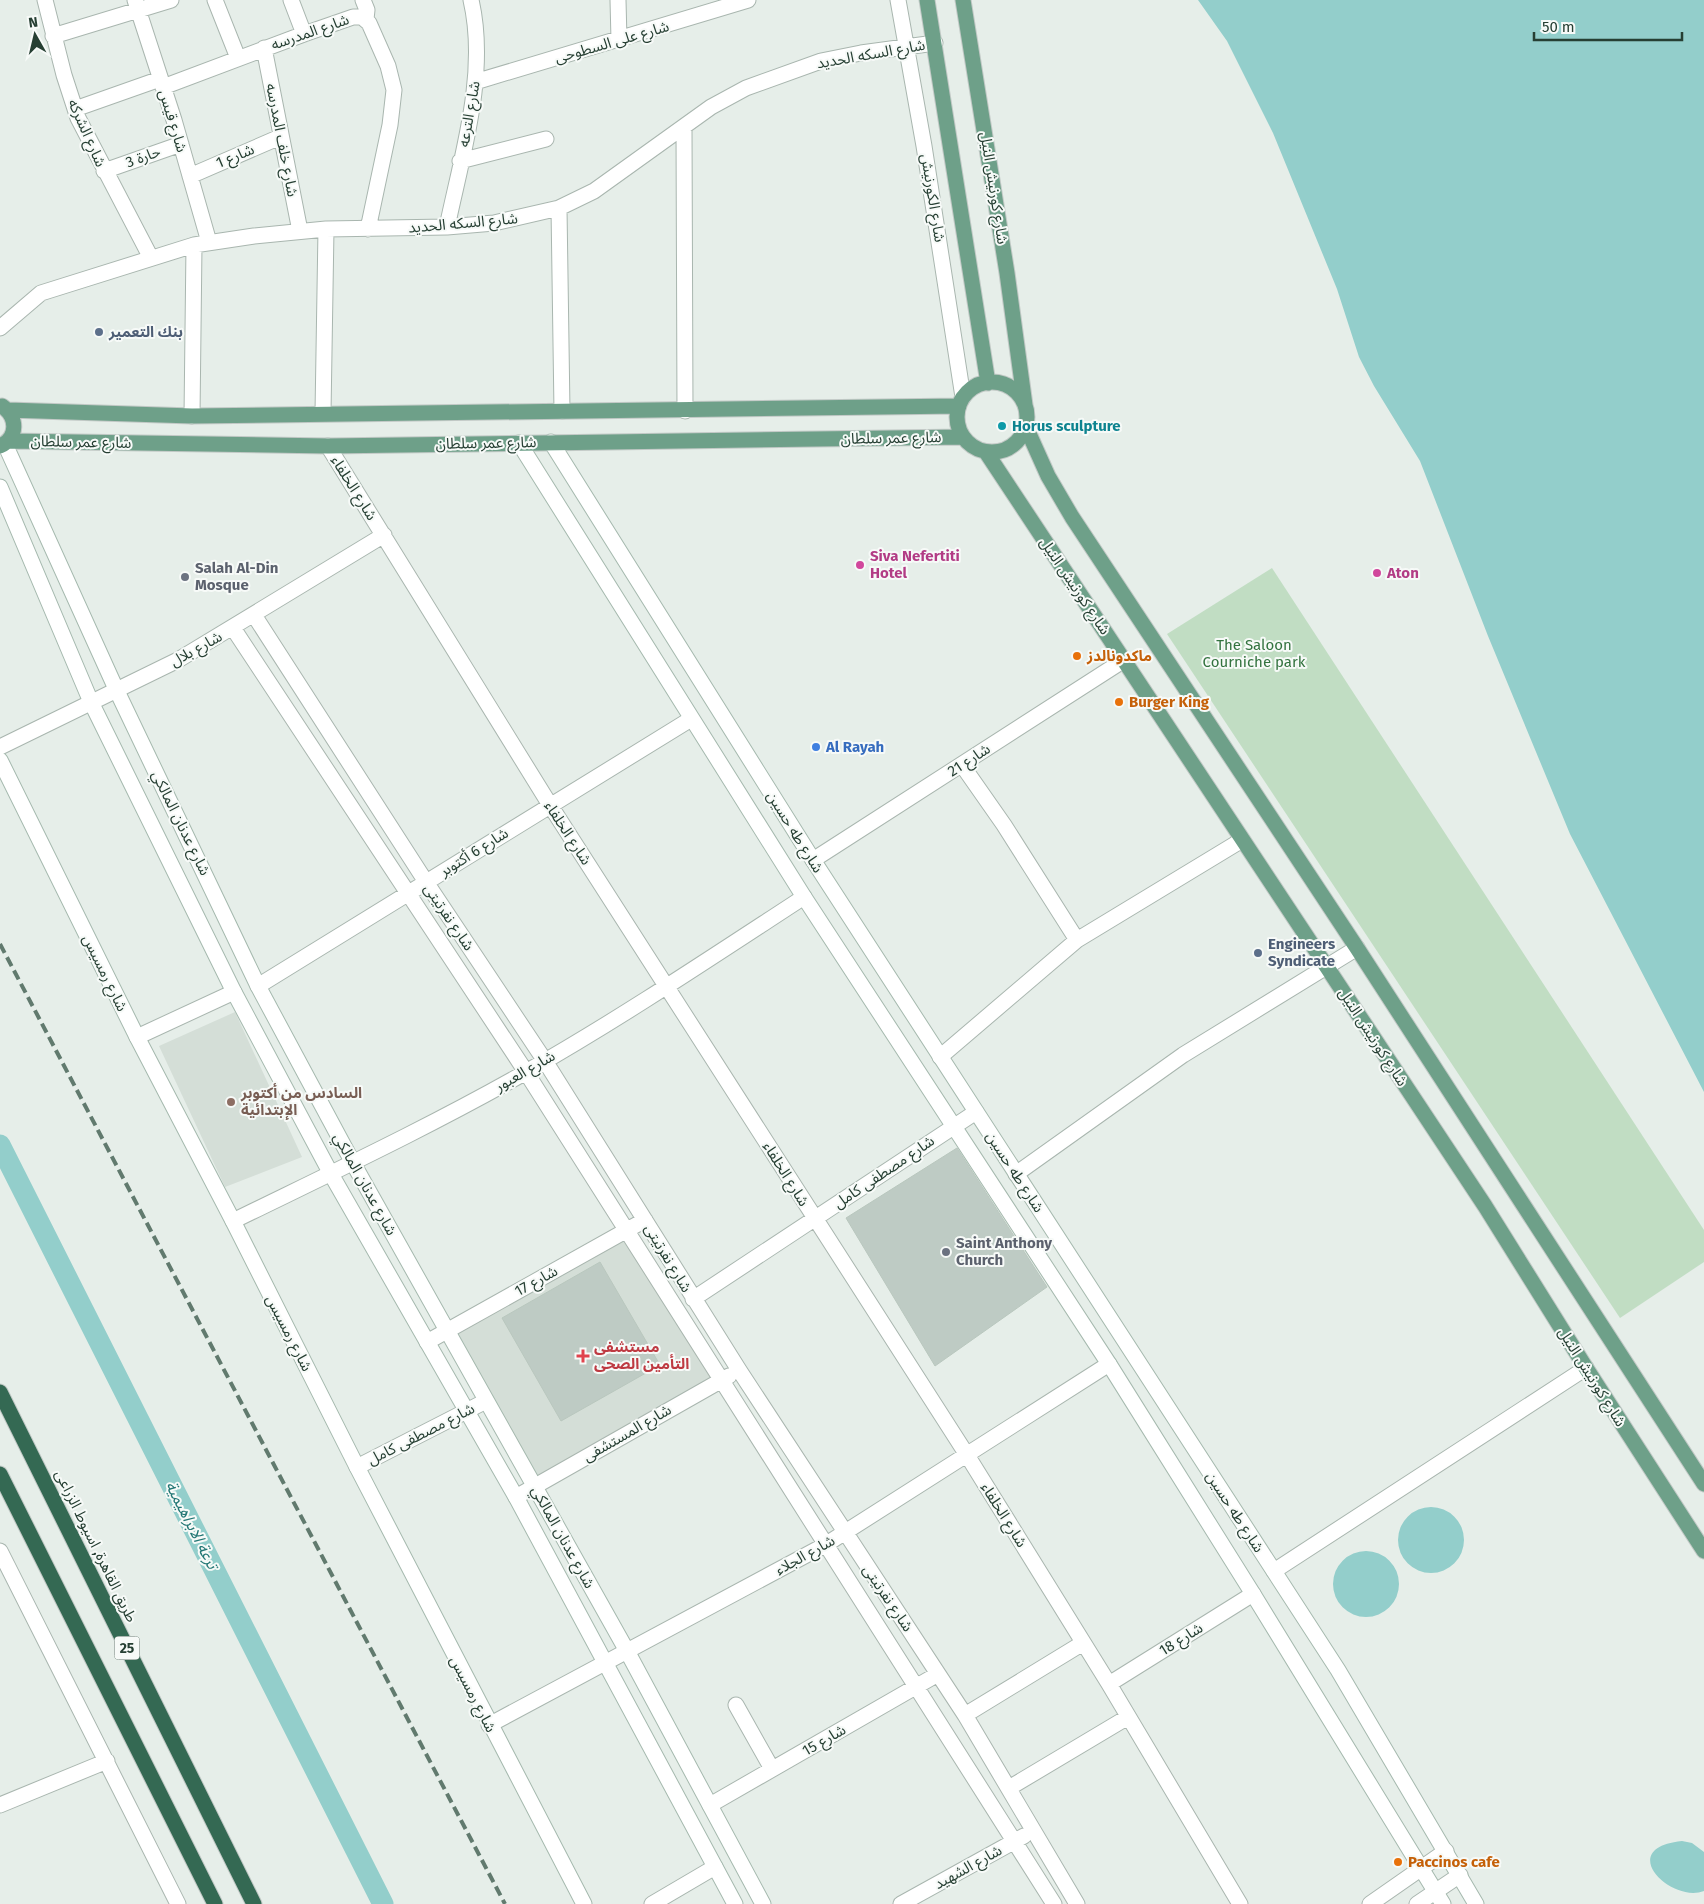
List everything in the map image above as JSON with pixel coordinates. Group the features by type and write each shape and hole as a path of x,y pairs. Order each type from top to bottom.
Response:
{"highway":[{"name":"طريق القاهرة, اسيوط الزراعى","path":"0,1392 254,1904"},
{"name":"25","path":"0,1474 215,1904"}],"main road":[{"path":"927,0 988,383"},
{"name":"شارع كورنيش النيل","path":"963,0 1007,273 1025,405"},
{"path":"1026,427 1022,435 1011,447 994,452 986,452 969,444 963,437 958,425 961,402 970,390 988,383 1006,385 1014,390 1025,405 1026,427 1044,468 1072,517 1357,948 1704,1484"},
{"name":"شارع عمر سلطان","path":"4,408 192,416 323,413 684,411 961,402"},
{"path":"4,408 13,417 14,425 5,444"},
{"name":"شارع عمر سلطان","path":"5,444 328,446 963,437"},
{"name":"شارع كورنيش النيل","path":"986,452 1485,1206 1586,1368 1704,1550"}],"street":[{"name":"شارع الشركه","path":"45,0 53,36 75,109 104,171 150,258"},
{"path":"53,36 136,5 171,0"},
{"path":"215,0 238,58"},
{"path":"291,0 304,34"},
{"path":"363,0 367,10 366,20"},
{"name":"شارع الترعه","path":"447,227 475,82 477,39 470,0"},
{"path":"618,0 619,40"},
{"name":"شارع على السطوحى","path":"475,82 619,40 721,5 748,0"},
{"name":"شارع الكورنيش","path":"898,0 908,47 961,402"},
{"name":"شارع قيس","path":"136,5 190,176 201,244 192,416"},
{"name":"شارع المدرسه","path":"75,109 238,58 353,17 362,17 366,20 388,66 394,90 390,125 368,229"},
{"name":"شارع السكه الحديد","path":"0,328 41,293 150,258 201,244 326,229 447,227 502,222 559,208 594,191 711,107 746,88 783,73 822,61 935,43"},
{"name":"شارع خلف المدرسه","path":"264,48 300,231"},
{"path":"684,128 684,411"},
{"name":"شارع 1","path":"190,176 280,137"},
{"path":"460,161 546,139"},
{"name":"حارة 3","path":"104,171 181,144"},
{"path":"559,208 562,411"},
{"path":"323,413 326,229"},
{"name":"شارع طه حسين","path":"551,442 813,860 1338,1670 1476,1904"},
{"name":"شارع طه حسين","path":"519,443 690,719 804,897 1109,1364 1443,1904"},
{"name":"شارع عدنان المالكي","path":"5,444 116,689 258,986 353,1163 627,1650 763,1904"},
{"name":"شارع الخلفاء","path":"328,446 550,805 967,1455 1108,1684 1240,1904"},
{"path":"544,483 544,477 551,468 561,465 566,467"},
{"name":"شارع عدنان المالكي","path":"0,487 91,702 234,992 331,1174 516,1497 735,1904"},
{"name":"شارع بلال","path":"0,747 178,660 384,535"},
{"name":"شارع نفرتيتى","path":"254,615 426,882 545,1061 738,1370 938,1674 1078,1904"},
{"name":"شارع نفرتيتى","path":"233,628 526,1072 1054,1904"},
{"name":"شارع 21","path":"813,860 1124,660"},
{"name":"شارع 6 أكتوبر","path":"258,986 690,719"},
{"name":"شارع رمسيس","path":"0,760 137,1036 357,1467 489,1725 584,1904"},
{"path":"962,765 1004,824 1077,940"},
{"path":"940,1057 1077,940 1242,840"},
{"name":"شارع العبور","path":"233,1221 353,1163 526,1072 667,986 804,897"},
{"path":"1016,1174 1183,1055 1357,948"},
{"path":"137,1036 234,992"},
{"name":"شارع مصطفى كامل","path":"693,1299 976,1112"},
{"name":"شارع 17","path":"427,1342 645,1220"},
{"name":"شارع الجلاء","path":"489,1725 825,1545 1109,1364"},
{"path":"1274,1572 1586,1368"},
{"name":"شارع المستشفى","path":"516,1497 738,1370"},
{"name":"شارع مصطفى كامل","path":"357,1467 486,1400"},
{"path":"0,1551 178,1904"},
{"name":"شارع 18","path":"1108,1684 1253,1594"},
{"path":"964,1715 1082,1643"},
{"name":"شارع 15","path":"710,1805 938,1674"},
{"path":"736,1706 772,1769"},
{"path":"1009,1788 1128,1717"},
{"path":"0,1805 107,1761"},
{"name":"شارع الشهيد","path":"901,1904 1034,1830"},
{"path":"1370,1904 1446,1851"},
{"path":"652,1904 715,1868"},
{"path":"1417,1904 1435,1890 1460,1875"}],"shaded area":[{"name":"السادس من أكتوبر الإبتدائية","path":"235,1012 302,1157 225,1187 159,1046"},
{"name":"مستشفى التأمين الصحى","path":"626,1233 718,1380 535,1485 450,1332"}],"green space":[{"name":"The Saloon Courniche park","path":"1272,568 1704,1230 1704,1262 1620,1318 1167,634"}],"water":[{"path":"1198,0 1704,0 1704,1092 1570,834 1488,636 1420,461 1374,386 1359,357 1337,289 1273,133 1227,41"},
{"path":"1425,1507 1437,1507 1455,1516 1462,1527 1464,1540 1462,1553 1455,1564 1444,1571 1425,1573 1412,1568 1403,1559 1398,1546 1398,1534 1403,1521 1412,1512"},
{"path":"1372,1551 1390,1560 1397,1571 1399,1584 1397,1597 1390,1608 1379,1615 1360,1617 1342,1608 1335,1597 1333,1578 1342,1560 1353,1553"},
{"path":"1682,1841 1692,1843 1704,1852 1704,1891 1691,1893 1677,1890 1655,1874 1650,1863 1652,1854 1662,1846"}],"building":[{"name":"Saint Anthony Church","path":"957,1148 1047,1287 935,1366 846,1218"},
{"path":"600,1262 660,1365 561,1421 502,1318"}],"waterway":[{"name":"ترعة الابراهيمية","path":"0,1145 383,1904"}],"railway":[{"path":"0,944 505,1904"}],"place":[{"name":"بنك التعمير","path":"99,332"},
{"name":"Horus sculpture","path":"1002,426"},
{"name":"Siva Nefertiti Hotel","path":"860,565"},
{"name":"Aton","path":"1377,573"},
{"name":"Salah Al-Din Mosque","path":"185,577"},
{"name":"ماكدونالدز","path":"1077,656"},
{"name":"Burger King","path":"1119,702"},
{"name":"Al Rayah","path":"816,747"},
{"name":"Engineers Syndicate","path":"1258,953"},
{"name":"السادس من أكتوبر الإبتدائية","path":"231,1102"},
{"name":"Saint Anthony Church","path":"946,1252"},
{"name":"مستشفى التأمين الصحى","path":"583,1356"},
{"name":"Paccinos cafe","path":"1398,1862"}]}
